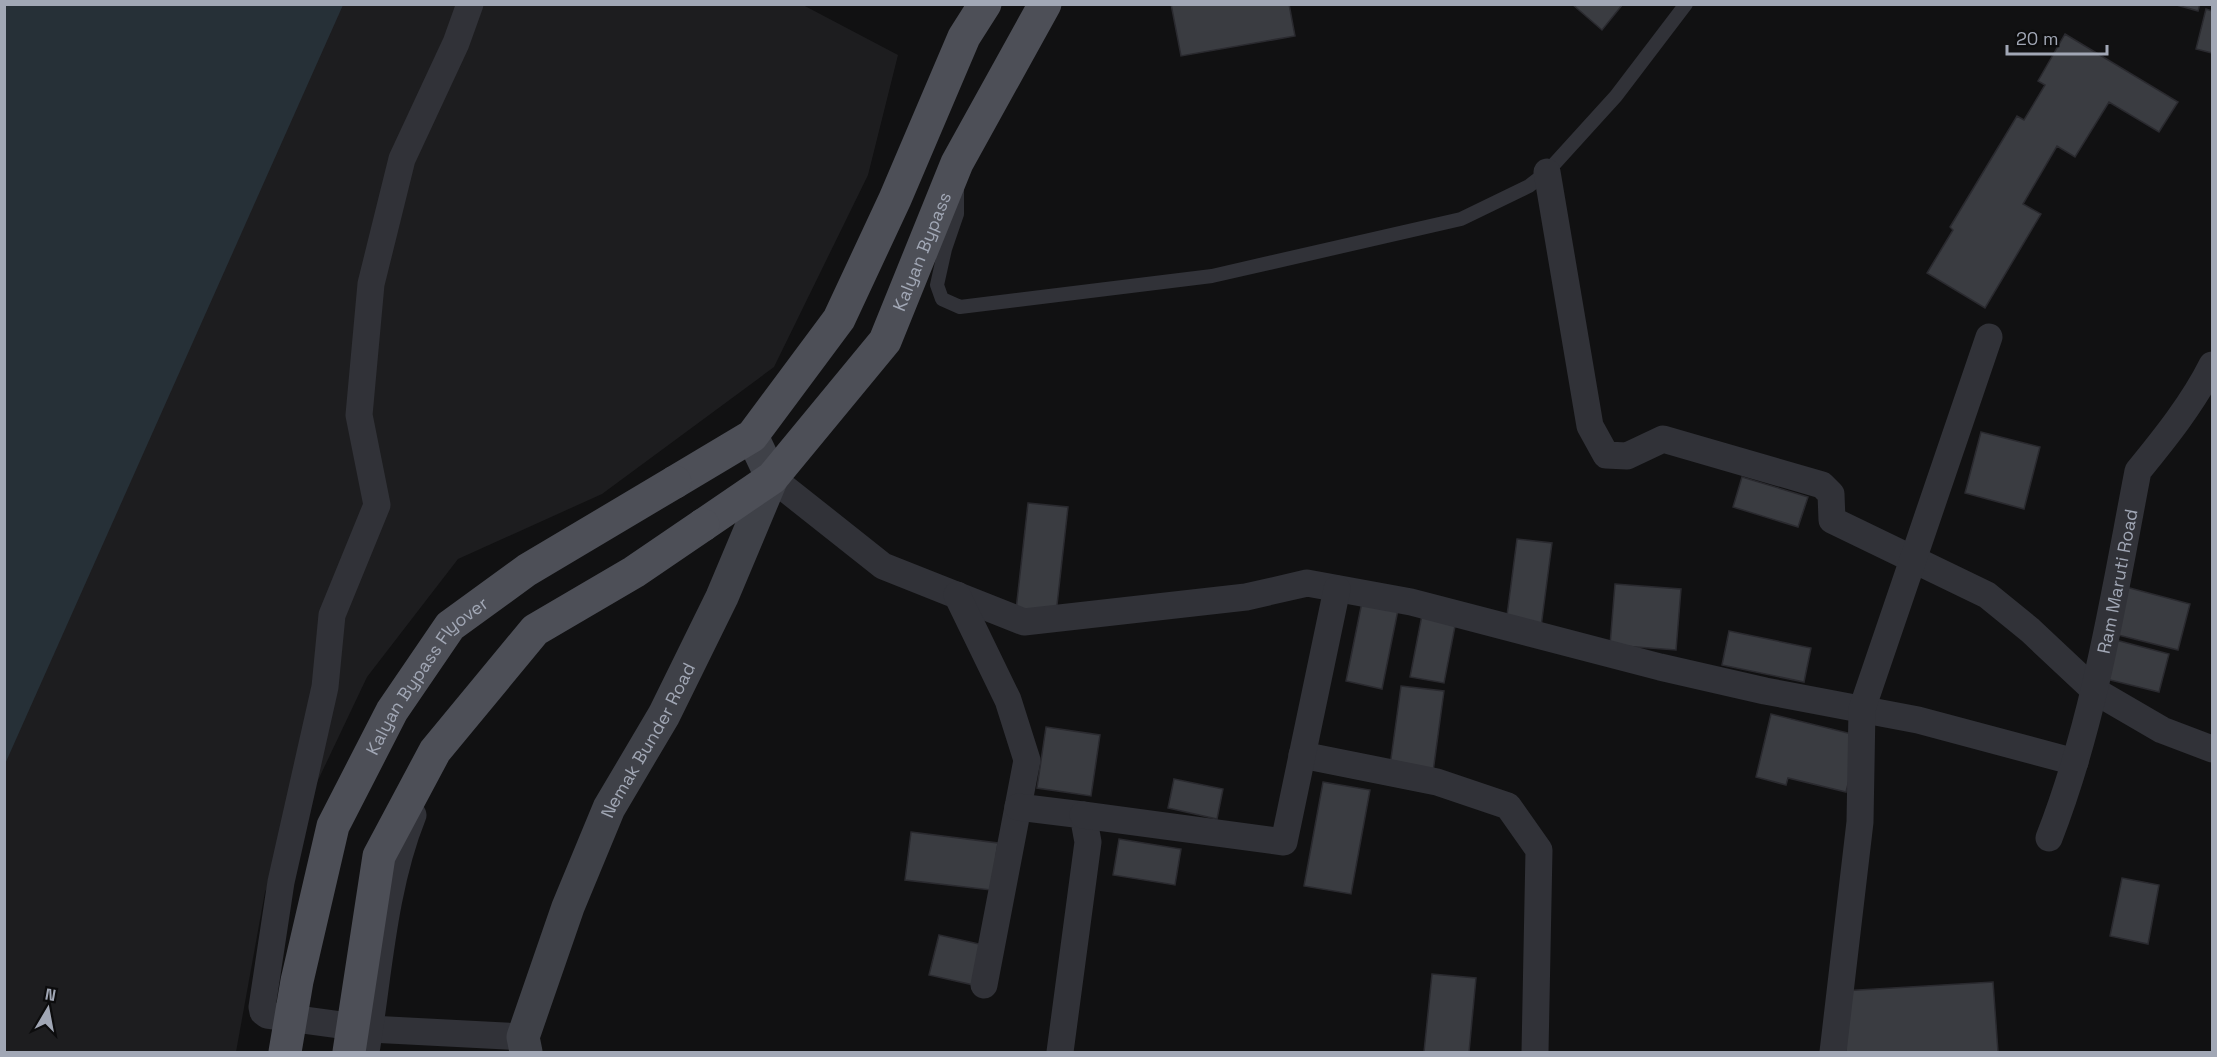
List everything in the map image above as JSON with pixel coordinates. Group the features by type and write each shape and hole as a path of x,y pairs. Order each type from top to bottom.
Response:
{"main road":[{"path":"752,436 839,319 895,199 964,37 985,4"},
{"name":"Kalyan Bypass","path":"772,478 885,341 957,163 1043,5"},
{"name":"Kalyan Bypass Flyover","path":"285,1053 297,981 333,826 392,711 450,626 527,570 752,436"},
{"path":"362,1045 379,856 435,751 535,630 634,572 772,478"}],"street":[{"path":"470,4 456,43 402,159 371,284 359,415 377,505 333,615 325,687 281,882 262,1008 267,1015 362,1045 525,1045"},
{"path":"1547,172 1590,426 1606,455 1627,456 1663,439 1822,485 1831,494 1832,520 1988,595 2030,630 2095,691 2162,730 2212,748"},
{"path":"1833,1053 1860,822 1862,709 1989,337"},
{"name":"Ram Maruti Road","path":"2049,838 2066,795 2095,691 2138,471 2161,443 2205,379 2212,365"},
{"path":"752,436 772,478 883,566 1024,622 1245,597 1307,583 1411,602 1660,667 1918,720 2075,762"},
{"name":"Nemak Bunder Road","path":"525,1045 568,907 609,808 664,715 722,597 772,478"},
{"path":"1018,807 1284,842 1337,589"},
{"path":"957,596 1008,700 1027,760 984,985"},
{"path":"362,1045 381,943 404,840 413,816 456,741"},
{"path":"1302,755 1437,782 1508,806 1539,850 1535,1053"},
{"path":"1060,1053 1088,842 1083,815"}],"lane":[{"path":"957,163 957,214 945,249 937,285 942,299 960,307 1212,276 1461,219 1529,186 1547,172 1616,96 1686,4"}],"shaded area":[{"path":"4,5 343,5 5,764"},
{"path":"295,5 803,5 898,55 868,175 774,367 602,494 458,559 367,677 265,892 236,1052 5,1052 5,673"}],"building":[{"path":"1171,4 1289,4 1295,36 1181,56"},
{"path":"1572,4 1623,4 1602,30"},
{"path":"2173,4 2200,4 2198,11"},
{"path":"2206,9 2212,11 2212,53 2196,49"},
{"path":"2065,34 2178,102 2159,132 2109,102 2075,157 2057,146 2023,204 2041,214 1985,308 1927,273 1953,230 1950,227 2017,116 2024,120 2045,85 2038,81"},
{"path":"1981,432 2040,447 2024,509 1965,493"},
{"path":"1742,477 1808,497 1798,527 1733,507"},
{"path":"1028,503 1068,507 1056,614 1016,610"},
{"path":"1517,539 1552,543 1541,627 1506,623"},
{"path":"1615,584 1681,589 1676,650 1610,645"},
{"path":"2126,587 2190,604 2178,650 2114,634"},
{"path":"1362,602 1398,610 1382,689 1346,681"},
{"path":"1422,615 1456,621 1444,683 1410,677"},
{"path":"1729,631 1811,648 1804,682 1722,665"},
{"path":"2112,639 2169,654 2159,692 2102,678"},
{"path":"1401,686 1444,691 1433,772 1390,766"},
{"path":"1771,714 1860,736 1846,792 1788,778 1786,785 1756,777"},
{"path":"1046,727 1100,735 1091,796 1037,788"},
{"path":"1174,779 1223,789 1217,819 1168,808"},
{"path":"1323,782 1370,790 1351,894 1304,886"},
{"path":"911,832 998,843 991,890 905,880"},
{"path":"1119,839 1181,849 1175,885 1113,875"},
{"path":"2122,878 2159,885 2148,944 2110,936"},
{"path":"939,935 988,946 978,986 929,975"},
{"path":"1432,974 1476,978 1469,1052 1424,1052"},
{"path":"1993,982 1998,1052 1846,1052 1842,991"}]}
